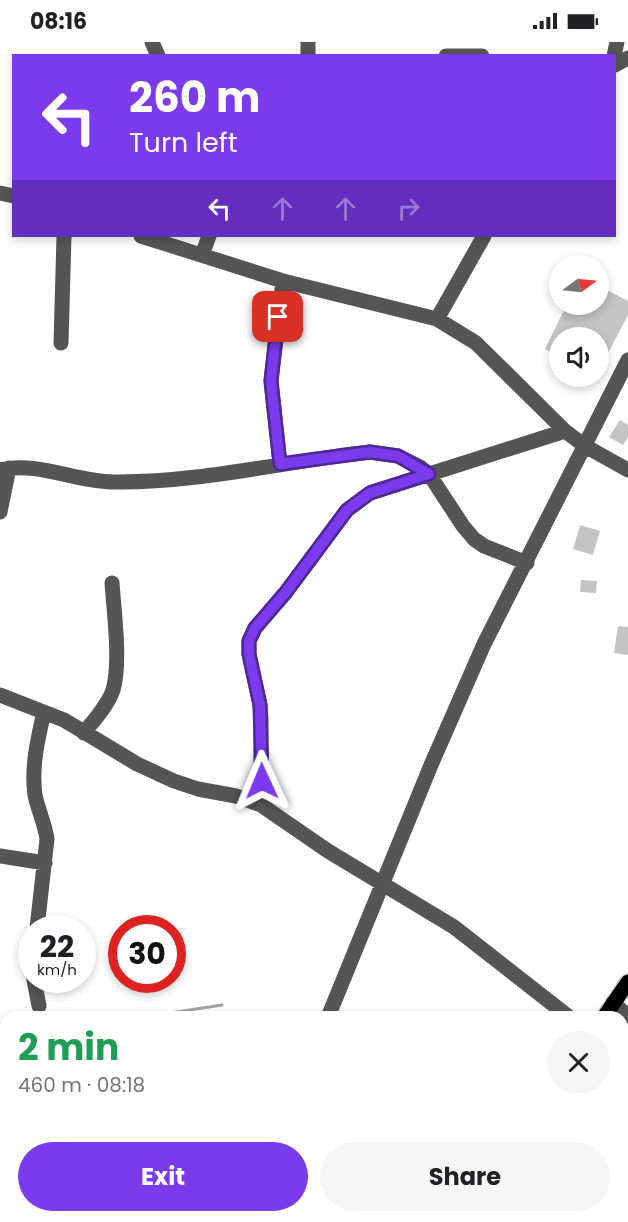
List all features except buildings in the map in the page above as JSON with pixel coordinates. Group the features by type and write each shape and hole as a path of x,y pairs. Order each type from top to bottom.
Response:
{"main road":[{"path":"608,1011 628,982"}],"street":[{"path":"61,343 63,237"},
{"path":"144,237 283,281 437,319 476,343 565,431 585,446 628,470"},
{"path":"202,255 208,237"},
{"path":"437,319 483,237"},
{"path":"280,464 271,381 283,281"},
{"path":"330,1011 484,644 628,360"},
{"path":"261,805 261,719 249,654 249,641 255,628 286,592 347,510 370,493 565,431"},
{"path":"0,512 4,469 32,468 111,482 185,478 370,452 398,456 429,474 474,539 484,546 527,563"},
{"path":"84,733 99,714 112,690 115,666 112,583"},
{"path":"0,695 64,720 137,764 174,781 198,789 236,796 261,805 382,885 454,927 561,1011"},
{"path":"39,915 47,839 34,791 36,745 44,712"},
{"path":"0,856 45,864"},
{"path":"37,993 39,1005"},
{"path":"613,1003 622,1011"}],"waterway":[{"path":"183,1011 222,1005"}],"route":[{"path":"262,781 260,705 249,654 249,641 255,628 286,592 347,510 370,493 429,474 398,456 370,452 280,464 271,381 278,317"}]}
